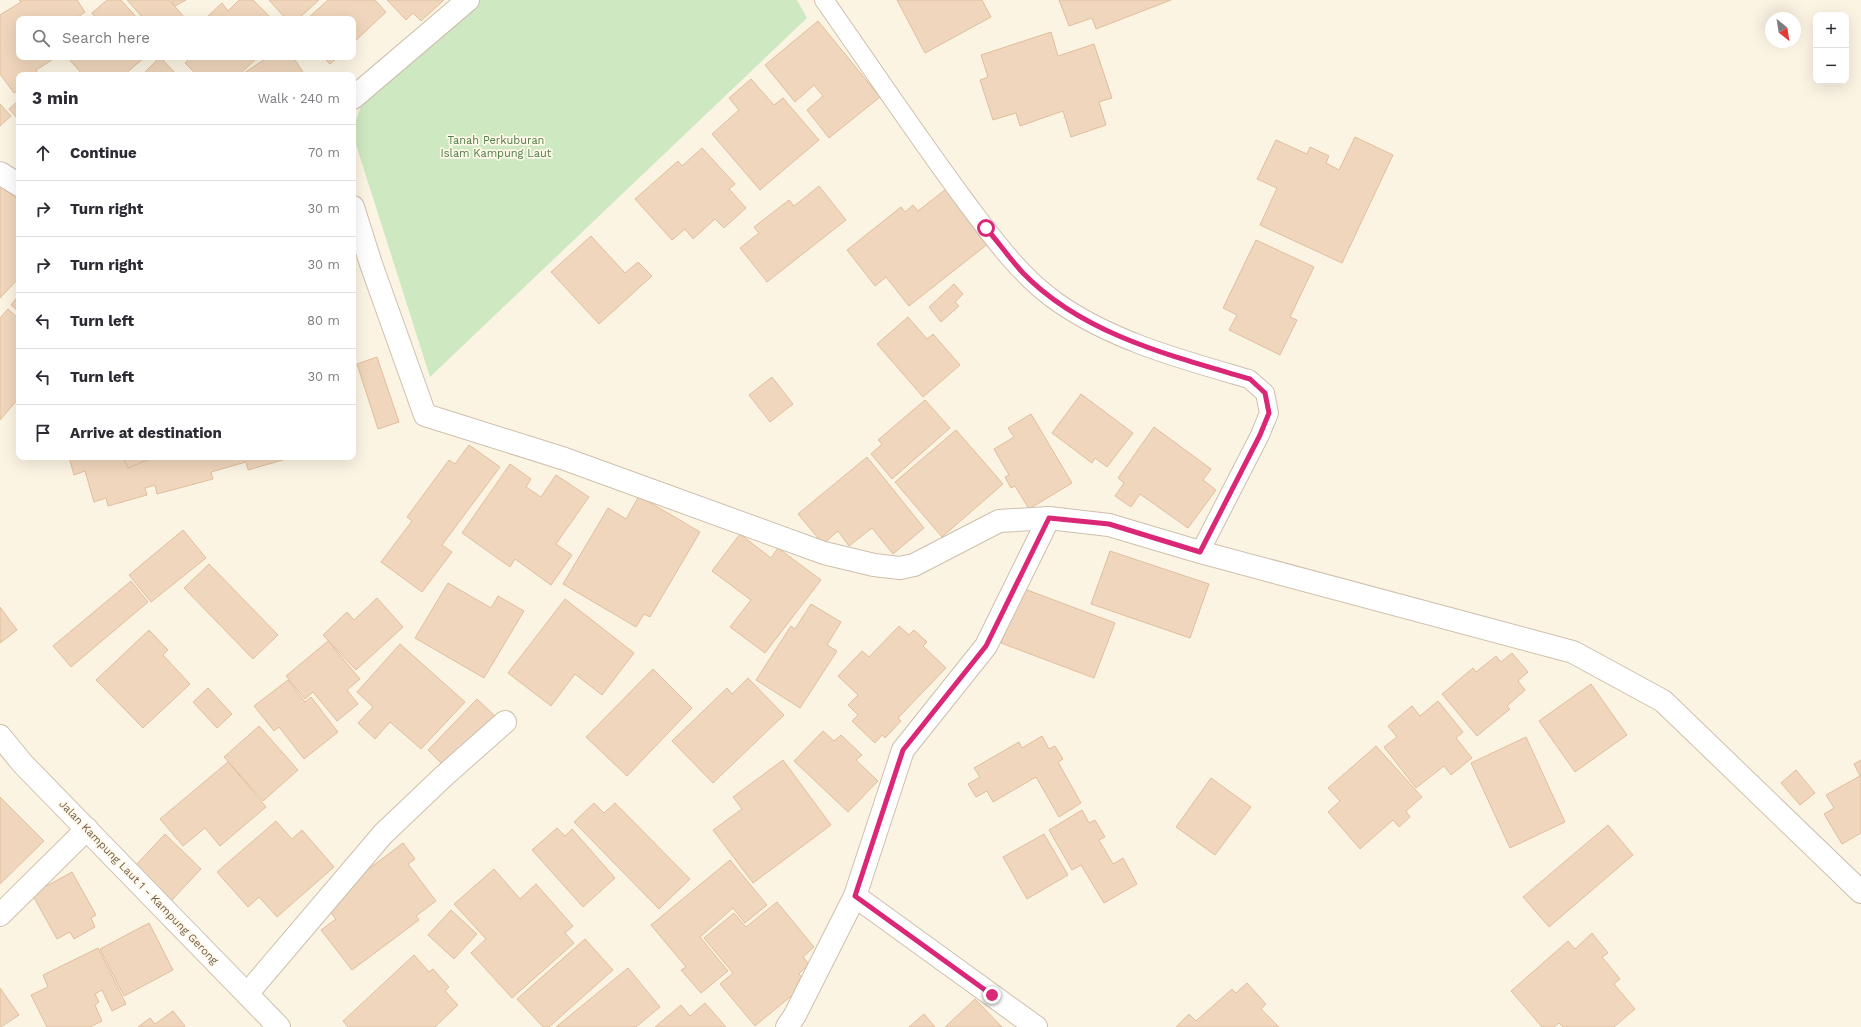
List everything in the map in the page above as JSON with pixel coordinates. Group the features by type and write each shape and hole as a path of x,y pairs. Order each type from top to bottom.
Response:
{"street":[{"path":"356,95 468,0"},
{"path":"0,173 16,183"},
{"path":"356,216 371,264 425,415 565,459 824,553 874,565 900,568 914,565 999,521 1049,518 1109,524 1200,552 1573,652 1663,701 1861,892"},
{"path":"787,1027 795,1015 855,896 903,750 986,646 1049,518"},
{"path":"246,994 383,834 445,775 505,722"},
{"name":"Jalan Kampung Laut 1 - Kampung Gerong","path":"0,736 23,764 279,1027"},
{"path":"0,915 87,829"},
{"path":"855,896 1036,1027"}],"lane":[{"path":"824,0 948,178 1024,274 1057,302 1094,324 1132,342 1250,379 1265,393 1269,413 1260,435 1200,552"}],"green space":[{"name":"Tanah Perkuburan Islam Kampung Laut","path":"478,0 797,0 807,18 430,377 356,144 356,120 362,104"}],"building":[{"path":"19,0 77,0 85,12 79,16 16,16 16,60 52,60 36,70 37,72 16,72 16,92 14,93 0,74 0,15 21,2"},
{"path":"107,0 121,0 135,16 94,16 92,13"},
{"path":"127,0 169,0 183,16 141,16"},
{"path":"171,0 186,0 175,6"},
{"path":"239,0 253,0 269,16 208,16 222,3 228,11"},
{"path":"269,0 319,0 301,16 283,16"},
{"path":"328,0 375,0 386,12 356,40 356,16 310,16"},
{"path":"387,0 444,0 421,21 413,13 406,20"},
{"path":"897,0 982,0 991,17 925,53"},
{"path":"1059,0 1171,0 1096,29 1092,18 1069,26"},
{"path":"818,21 880,97 829,138 807,110 823,96 814,85 795,102 765,65"},
{"path":"1051,32 1058,56 1094,44 1112,98 1099,102 1106,125 1071,137 1063,111 1020,126 1016,113 993,120 980,80 988,77 981,55"},
{"path":"70,60 142,60 128,72 80,72"},
{"path":"157,60 163,60 174,72 145,72"},
{"path":"188,60 255,60 242,72 194,72 185,63"},
{"path":"264,60 295,60 303,72 246,72"},
{"path":"326,60 335,60 330,64"},
{"path":"751,79 774,105 783,98 819,140 760,190 712,134 739,110 729,98"},
{"path":"16,103 16,117 9,109"},
{"path":"0,104 11,116 0,126"},
{"path":"1355,137 1393,155 1342,263 1260,225 1277,188 1257,179 1276,140 1307,154 1310,147 1329,156 1326,163 1339,170"},
{"path":"702,148 735,184 729,189 746,208 724,228 715,219 693,239 685,229 672,240 635,199 678,161 682,166"},
{"path":"3,186 16,198 16,281 0,298 0,189"},
{"path":"819,186 846,220 767,282 740,248 759,233 754,227 789,200 794,206"},
{"path":"946,189 989,243 909,306 886,277 875,286 847,250 901,207 905,212 913,205 918,211"},
{"path":"591,236 625,273 638,262 652,276 599,324 551,272"},
{"path":"1256,240 1314,267 1290,317 1297,320 1280,355 1229,330 1237,315 1223,308"},
{"path":"954,284 963,294 955,302 959,306 941,322 929,307"},
{"path":"16,299 16,309 11,305"},
{"path":"8,309 16,316 16,401 0,420 0,318"},
{"path":"908,317 927,339 933,334 960,365 923,397 877,344"},
{"path":"377,357 399,422 378,429 357,364"},
{"path":"772,377 793,404 770,422 749,395"},
{"path":"1081,394 1133,433 1107,467 1095,458 1092,463 1052,433"},
{"path":"925,400 950,428 892,479 871,454 882,444 878,440"},
{"path":"1031,414 1072,483 1029,509 1015,486 1011,488 1005,477 1009,475 994,449 1014,437 1008,428"},
{"path":"1154,427 1211,469 1203,480 1216,490 1188,528 1140,494 1131,507 1115,496 1124,483 1118,478"},
{"path":"956,430 1003,484 942,537 895,482"},
{"path":"469,445 500,467 442,545 452,552 422,592 381,562 412,521 407,517 449,460 455,464"},
{"path":"867,457 924,528 893,554 872,528 849,546 838,531 823,544 798,514"},
{"path":"70,460 283,460 248,470 246,462 211,472 213,479 157,494 155,485 145,488 147,495 108,506 106,498 94,502 85,471 74,475"},
{"path":"124,460 147,460 128,468"},
{"path":"510,464 531,479 526,487 541,497 556,475 589,497 556,544 572,555 551,585 515,559 510,567 462,533"},
{"path":"639,496 700,532 650,617 644,614 636,627 563,584 608,508 626,519"},
{"path":"183,530 206,558 151,602 129,575"},
{"path":"740,534 771,558 778,548 821,580 765,653 730,627 751,600 712,571"},
{"path":"1110,551 1209,584 1190,638 1091,604"},
{"path":"209,564 278,635 253,659 184,588"},
{"path":"131,581 148,602 71,667 53,646"},
{"path":"448,583 491,608 498,596 524,611 484,678 415,638"},
{"path":"1022,588 1115,623 1094,678 1001,643"},
{"path":"377,598 403,627 356,670 323,635 347,612 354,620"},
{"path":"565,599 634,653 602,695 575,674 551,706 508,673"},
{"path":"811,604 841,622 827,645 837,651 800,708 756,680 791,626 795,629"},
{"path":"0,607 17,630 0,643"},
{"path":"899,626 909,635 914,630 927,642 923,646 946,668 898,718 901,721 885,738 882,735 875,743 852,721 858,715 848,705 858,695 838,676 862,651 869,657"},
{"path":"149,630 168,650 163,655 190,684 143,728 96,680"},
{"path":"328,641 360,679 347,690 358,704 337,721 313,692 305,699 286,676"},
{"path":"400,644 465,702 421,749 390,722 375,739 358,723 373,707 357,692"},
{"path":"1512,653 1528,672 1518,681 1525,690 1507,706 1510,709 1477,736 1442,694 1473,668 1476,672 1496,656 1501,662"},
{"path":"653,669 692,708 627,776 586,737"},
{"path":"748,678 784,715 713,783 672,741 727,688 732,694"},
{"path":"288,680 305,702 311,697 338,732 304,759 279,727 274,731 254,706"},
{"path":"1591,684 1627,735 1575,772 1539,721"},
{"path":"208,688 232,714 217,728 193,702"},
{"path":"477,699 495,716 445,767 428,750"},
{"path":"1438,701 1463,732 1456,738 1472,758 1451,775 1444,766 1416,788 1384,747 1397,737 1388,726 1412,706 1420,716"},
{"path":"259,726 298,770 263,801 224,757"},
{"path":"823,731 834,741 841,735 862,755 856,760 878,781 848,812 794,761"},
{"path":"1042,736 1049,749 1055,746 1063,759 1058,762 1081,803 1059,817 1036,777 993,802 987,791 976,797 968,784 980,777 974,768 1019,742 1022,748"},
{"path":"1526,737 1565,822 1510,848 1471,763"},
{"path":"1376,746 1422,797 1406,811 1410,817 1399,827 1393,820 1360,849 1328,812 1340,801 1328,788"},
{"path":"783,760 831,825 753,883 713,830 742,809 733,797"},
{"path":"1861,760 1861,833 1842,844 1824,814 1834,808 1826,795 1860,776 1854,764"},
{"path":"228,762 266,807 220,846 205,828 183,846 160,819"},
{"path":"1796,770 1815,793 1800,805 1781,783"},
{"path":"1211,778 1251,807 1215,855 1176,827"},
{"path":"0,797 44,841 0,884"},
{"path":"594,803 604,813 615,803 690,879 659,909 574,822"},
{"path":"1082,810 1089,823 1095,820 1105,837 1099,840 1113,864 1123,858 1137,884 1104,903 1081,865 1072,870 1049,830"},
{"path":"276,821 292,839 302,830 334,867 277,917 259,897 248,907 217,872"},
{"path":"1608,825 1633,855 1549,927 1523,897"},
{"path":"557,828 565,836 572,829 615,878 583,907 532,850"},
{"path":"165,834 201,869 172,900 135,866"},
{"path":"1044,834 1068,875 1027,899 1003,857"},
{"path":"403,843 415,859 408,864 436,901 416,916 419,920 352,970 321,930 336,919 326,907 353,887 350,883"},
{"path":"730,860 767,905 745,923 733,908 700,937 728,971 701,993 681,970 686,967 651,925"},
{"path":"494,869 520,899 536,884 573,926 565,933 574,943 512,998 471,953 486,939 454,904"},
{"path":"72,872 96,915 91,918 95,927 74,939 70,932 57,939 32,894"},
{"path":"777,902 814,947 803,957 809,964 799,974 807,983 755,1026 720,984 733,973 704,938 734,913 746,927"},
{"path":"451,910 477,934 454,959 428,935"},
{"path":"149,923 173,970 124,996 100,949"},
{"path":"1592,933 1608,953 1602,957 1620,979 1614,984 1635,1009 1614,1027 1563,1027 1559,1023 1554,1027 1542,1027 1511,991 1568,941 1575,949"},
{"path":"585,939 613,970 549,1027 543,1027 517,999"},
{"path":"98,948 126,1004 112,1011 102,990 95,994 99,1002 95,1005 102,1021 90,1027 47,1027 31,995 48,987 43,975"},
{"path":"414,955 429,972 433,969 449,987 445,991 458,1005 435,1027 348,1027 343,1021"},
{"path":"628,968 660,1007 636,1027 556,1027"},
{"path":"1247,983 1266,1004 1261,1009 1279,1027 1176,1027 1189,1014 1196,1021 1232,989 1236,993"},
{"path":"0,988 19,1015 1,1027 0,1027"},
{"path":"975,999 1002,1027 945,1027"},
{"path":"705,1003 726,1027 655,1027 681,1005 690,1016"},
{"path":"173,1011 185,1026 138,1027 150,1018 155,1024"},
{"path":"924,1014 935,1027 909,1027"}],"route":[{"path":"986,228 1024,274 1057,302 1094,324 1132,342 1250,379 1265,393 1269,413 1260,435 1200,552 1109,524 1049,518 986,646 903,750 855,896 992,995"}]}
